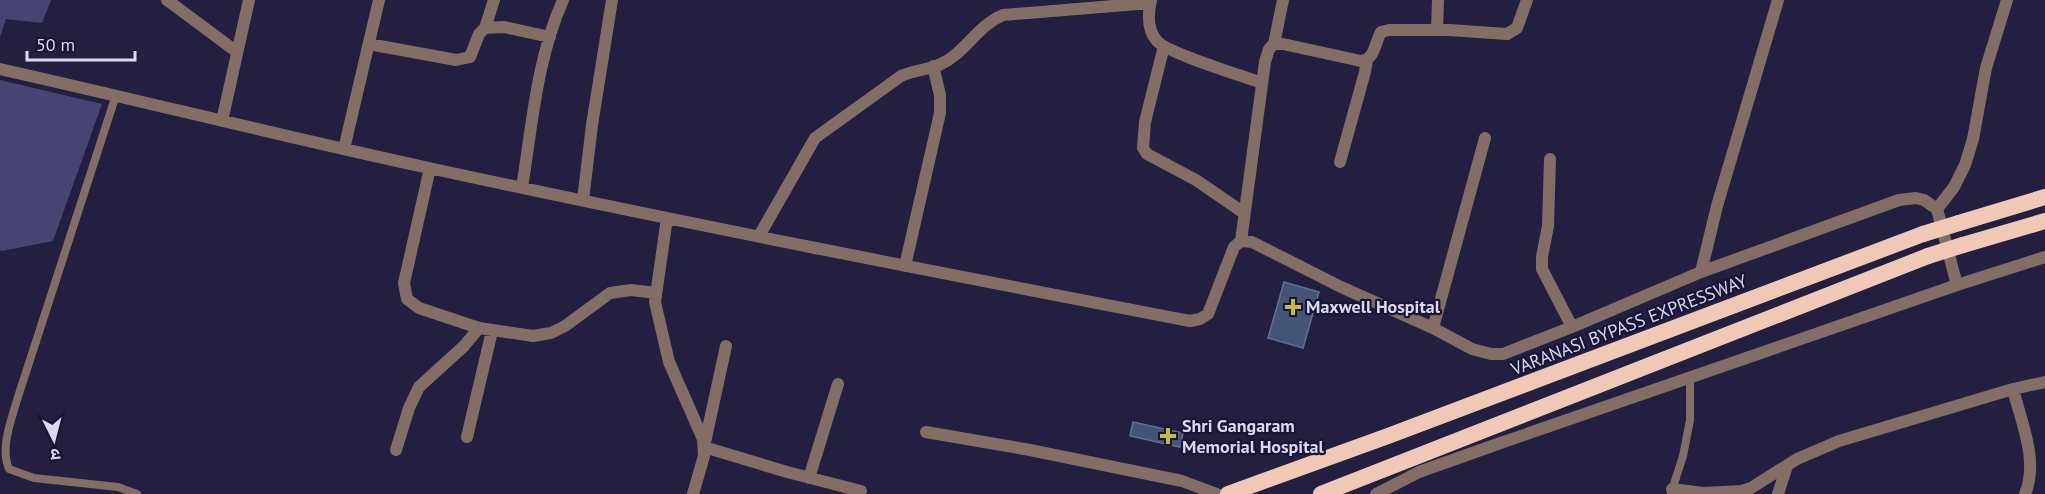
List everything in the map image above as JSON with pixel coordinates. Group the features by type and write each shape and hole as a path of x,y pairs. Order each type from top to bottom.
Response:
{"highway":[{"name":"VARANASI BYPASS EXPRESSWAY","path":"1228,494 1923,234 2045,197"},
{"path":"1330,492 1928,256 2045,221"}],"street":[{"path":"167,0 237,52"},
{"path":"222,121 249,0"},
{"path":"344,149 379,0"},
{"path":"369,44 464,60 470,57 479,34 485,28 494,0"},
{"path":"522,188 539,84 550,37 563,0"},
{"path":"583,200 592,125 612,0"},
{"path":"6,70 522,188 1190,321 1208,314 1234,247 1241,241 1262,83 1269,49 1274,44 1283,0"},
{"path":"1437,30 1438,0"},
{"path":"1274,44 1361,61 1367,60 1371,57 1381,33 1389,30 1507,34 1517,28 1527,0"},
{"path":"1701,272 1717,206 1778,0"},
{"path":"1937,209 1954,187 1965,165 1973,139 1986,68 2007,0"},
{"path":"759,236 815,138 901,76 913,70 941,64 956,53 989,21 1003,15 1059,5 1150,1 1148,14 1150,26 1157,41 1171,50 1262,83"},
{"path":"485,28 504,27 550,37"},
{"path":"1164,46 1145,122 1143,148 1147,154 1196,180 1245,213"},
{"path":"1340,162 1367,60"},
{"path":"905,266 940,113 940,95 933,66"},
{"path":"1433,328 1485,138"},
{"path":"1550,159 1548,226 1542,269 1572,327"},
{"path":"430,168 404,283 405,294 412,304 419,308 479,328 533,336 565,326 610,293 632,290 656,293"},
{"path":"1241,241 1252,242 1341,287 1433,328 1472,349 1491,354 1503,354 1701,272 1899,200 1916,198 1924,200 1937,209 1957,285"},
{"path":"667,218 656,293 656,311 669,362 703,439 704,456 693,494"},
{"path":"1376,494 1419,472 1957,285 2045,257"},
{"path":"396,450 409,408 419,387 464,346 479,328"},
{"path":"467,437 492,331"},
{"path":"704,447 726,346"},
{"path":"1671,491 1703,493 1742,491 1751,488 1797,459 1850,437 2013,389 2045,382"},
{"path":"809,478 838,384"},
{"path":"2013,389 2031,467 2031,478 2025,494"},
{"path":"926,432 1030,450 1182,481 1217,494"},
{"path":"704,447 861,491"},
{"path":"1778,494 1787,466"}],"lane":[{"path":"116,95 17,400 5,453 9,469 22,475 118,487 137,494"},
{"path":"1671,491 1683,456 1690,420 1690,377"}],"shaded area":[{"path":"0,0 51,0 42,23 6,19 0,37"},
{"path":"0,80 102,104 53,241 2,251 0,250"}],"building":[{"path":"1284,282 1319,292 1303,348 1268,338"},
{"path":"1133,422 1183,433 1180,447 1130,436"}],"place":[{"name":"Maxwell Hospital","path":"1293,307"},
{"name":"Shri Gangaram Memorial Hospital","path":"1168,436"}]}
